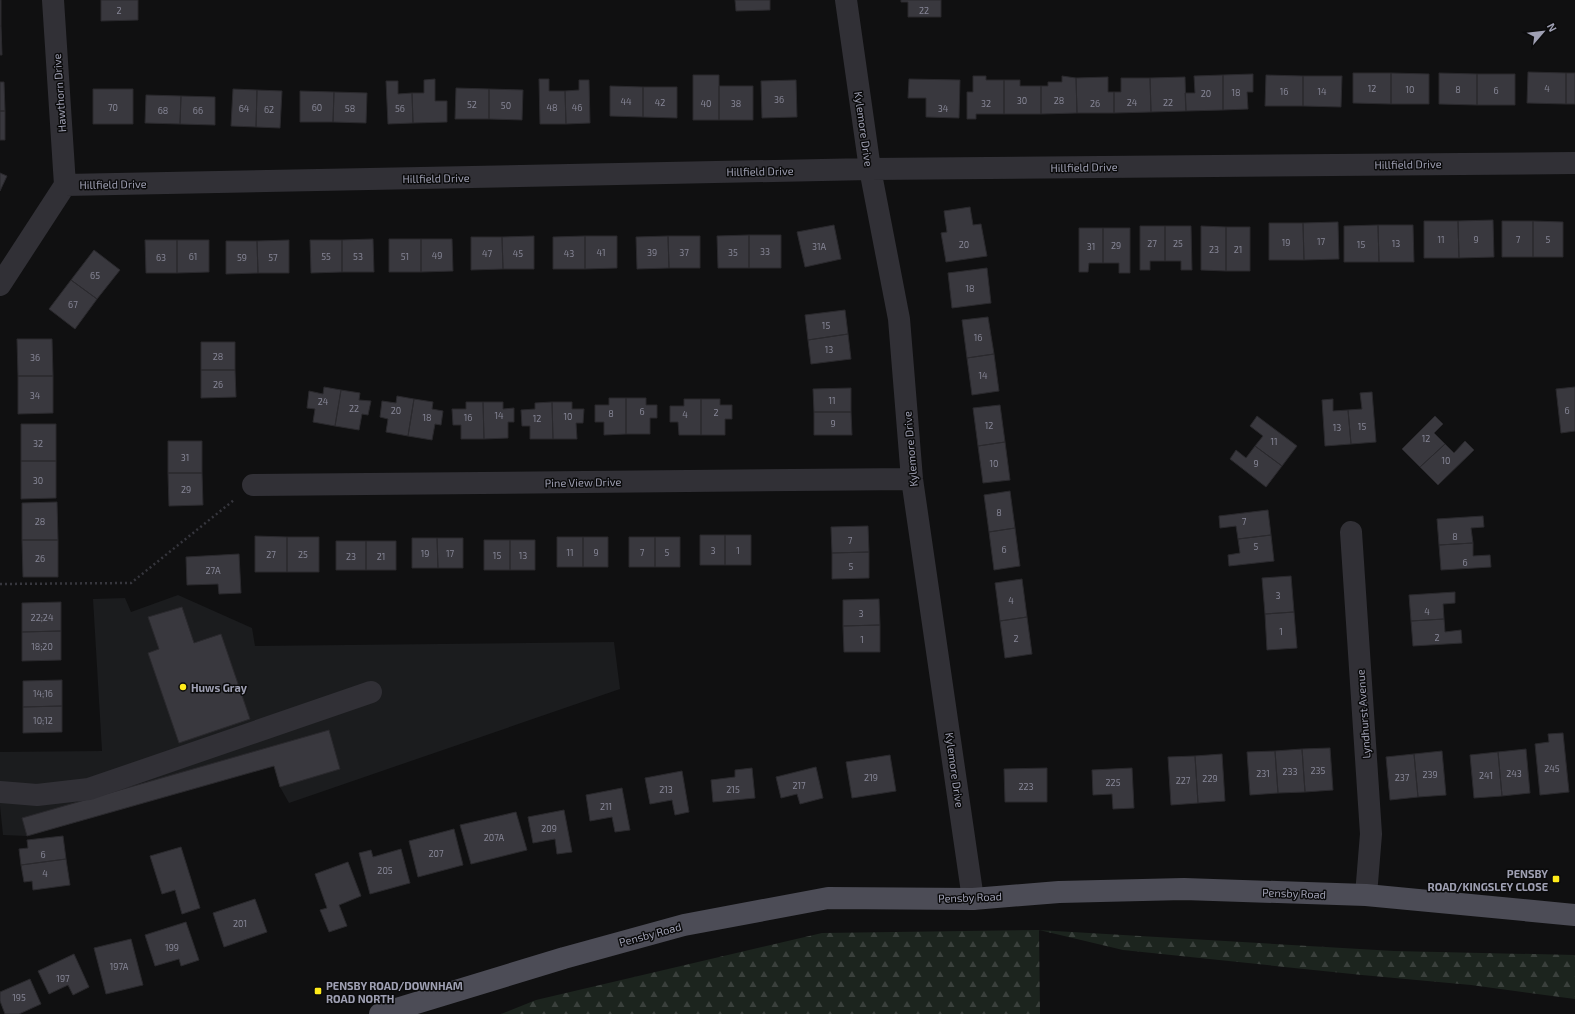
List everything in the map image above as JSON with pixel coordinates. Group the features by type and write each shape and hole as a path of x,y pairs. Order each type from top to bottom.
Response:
{"main road":[{"name":"Pensby Road","path":"380,1014 564,958 692,924 828,898 973,899 1059,892 1184,889 1366,895 1575,915"}],"street":[{"name":"Hawthorn Drive","path":"53,0 65,185"},
{"name":"Kylemore Drive","path":"846,0 870,169 899,319 912,479 973,899"},
{"name":"Hillfield Drive","path":"0,285 65,185 870,169 1575,163"},
{"name":"Pine View Drive","path":"254,485 912,479"},
{"name":"Lyndhurst Avenue","path":"1351,532 1371,834 1366,895"},
{"path":"0,792 37,795 88,789 371,692"}],"path":[{"path":"0,584 131,583 254,485"}],"shaded area":[{"path":"178,595 252,628 255,646 614,642 620,689 289,803 280,787 274,766 27,836 3,835 0,806 0,752 102,751 93,599 125,598 131,612"}],"green space":[{"path":"1039,930 1040,1014 501,1014 536,1000 822,933"},
{"path":"1039,930 1394,951 1575,955 1575,999 1471,985 1123,950"}],"building":[{"path":"1,0 1,26 0,26"},
{"path":"101,0 138,0 138,20 101,21"},
{"path":"735,0 770,0 770,10 736,11"},
{"path":"901,0 941,0 941,17 908,17 908,2 901,2"},
{"path":"1,26 2,55 0,55"},
{"path":"1528,72 1566,73 1566,104 1527,103"},
{"path":"1353,73 1391,73 1391,104 1353,103"},
{"path":"1391,73 1429,74 1429,104 1391,104"},
{"path":"1439,73 1477,74 1477,105 1439,104"},
{"path":"1566,73 1575,73 1575,104 1566,104"},
{"path":"1253,74 1253,92 1247,92 1248,109 1223,110 1223,75"},
{"path":"1477,74 1515,74 1515,105 1477,105"},
{"path":"693,75 719,75 719,120 693,120"},
{"path":"1223,75 1223,110 1186,111 1185,93 1195,93 1194,76"},
{"path":"1266,75 1303,76 1303,106 1265,106"},
{"path":"973,76 986,76 986,80 1004,80 1004,114 976,114 976,119 967,119 967,92 973,92"},
{"path":"1062,76 1076,78 1077,113 1041,114 1041,86 1048,86 1048,82 1062,82"},
{"path":"1303,76 1342,76 1341,107 1303,106"},
{"path":"1108,77 1108,92 1114,92 1114,113 1077,113 1076,78"},
{"path":"1185,77 1186,111 1151,112 1150,78"},
{"path":"1121,78 1150,78 1151,112 1114,113 1114,92 1121,92"},
{"path":"435,79 435,101 447,101 447,122 413,123 412,93 424,93 424,80"},
{"path":"539,79 549,79 549,91 565,91 566,124 540,124"},
{"path":"909,79 960,80 959,118 926,117 926,98 908,98"},
{"path":"579,80 589,80 590,123 566,124 565,91 579,90"},
{"path":"796,80 797,117 762,118 761,81"},
{"path":"1004,80 1020,80 1020,86 1041,86 1041,114 1004,114"},
{"path":"386,81 398,81 398,94 412,93 413,123 388,124"},
{"path":"0,82 4,82 5,111 0,111"},
{"path":"610,86 643,87 643,117 610,116"},
{"path":"719,86 753,86 753,120 719,120"},
{"path":"643,87 677,87 677,118 643,117"},
{"path":"456,88 489,89 489,119 455,119"},
{"path":"93,89 133,89 133,124 93,124"},
{"path":"233,89 257,90 256,127 231,126"},
{"path":"489,89 523,90 522,120 489,119"},
{"path":"257,90 282,91 280,128 256,127"},
{"path":"300,91 334,92 333,122 300,122"},
{"path":"334,92 367,93 366,123 333,122"},
{"path":"146,95 181,96 180,124 145,123"},
{"path":"181,96 215,97 215,125 180,124"},
{"path":"0,111 5,111 5,140 0,140"},
{"path":"0,173 7,176 0,191"},
{"path":"970,207 973,225 981,224 987,256 946,262 941,233 947,232 944,211"},
{"path":"1493,220 1494,257 1459,258 1458,221"},
{"path":"1424,221 1458,221 1459,258 1424,258"},
{"path":"1502,221 1533,221 1533,257 1502,257"},
{"path":"1533,221 1563,222 1563,257 1533,257"},
{"path":"1338,222 1339,259 1304,260 1303,223"},
{"path":"1269,223 1303,223 1304,260 1269,260"},
{"path":"834,225 841,259 805,267 797,232"},
{"path":"1378,225 1413,225 1414,262 1379,262"},
{"path":"1378,225 1379,262 1344,262 1344,226"},
{"path":"1140,226 1165,226 1165,261 1150,261 1150,270 1140,270"},
{"path":"1165,226 1191,226 1192,270 1181,270 1181,261 1165,261"},
{"path":"1201,226 1226,227 1226,271 1201,270"},
{"path":"1226,227 1250,227 1250,271 1226,271"},
{"path":"1079,228 1103,228 1103,263 1089,263 1088,272 1079,272"},
{"path":"1103,228 1130,228 1130,273 1119,273 1119,263 1103,263"},
{"path":"749,235 749,268 718,268 717,236"},
{"path":"749,235 781,235 781,268 749,268"},
{"path":"534,236 534,269 503,269 502,237"},
{"path":"585,236 617,236 617,268 585,269"},
{"path":"585,236 585,269 553,269 553,237"},
{"path":"668,236 700,236 700,268 669,268"},
{"path":"668,236 669,268 637,269 636,237"},
{"path":"471,237 502,237 503,269 471,270"},
{"path":"373,239 374,272 342,272 342,240"},
{"path":"389,239 421,239 421,272 389,272"},
{"path":"421,239 452,239 453,271 421,272"},
{"path":"145,240 177,240 177,273 146,273"},
{"path":"177,240 209,240 209,272 177,273"},
{"path":"289,240 289,273 258,273 257,241"},
{"path":"310,240 342,240 342,272 311,273"},
{"path":"226,241 257,241 258,273 226,274"},
{"path":"94,250 120,270 97,299 71,280"},
{"path":"987,268 991,303 952,308 948,273"},
{"path":"71,280 97,299 75,329 49,309"},
{"path":"845,310 848,334 808,340 805,315"},
{"path":"988,317 994,354 967,358 962,320"},
{"path":"848,334 851,359 811,364 808,340"},
{"path":"17,339 52,339 53,376 18,376"},
{"path":"201,342 235,342 235,370 201,370"},
{"path":"994,354 999,391 972,395 967,358"},
{"path":"201,370 235,370 236,397 201,398"},
{"path":"18,376 53,376 53,413 18,414"},
{"path":"324,387 341,390 335,426 313,422 315,409 307,408 309,391 323,394"},
{"path":"1575,387 1575,431 1561,433 1556,389"},
{"path":"851,388 851,412 814,412 813,389"},
{"path":"341,390 360,393 359,400 371,401 368,415 362,414 359,430 335,426"},
{"path":"1372,392 1376,442 1351,444 1348,410 1362,409 1360,393"},
{"path":"397,396 414,399 408,436 386,432 388,419 380,417 382,401 396,403"},
{"path":"609,398 626,398 626,434 604,435 604,422 595,422 595,405 609,405"},
{"path":"626,398 646,398 646,405 657,405 657,418 650,418 650,434 626,434"},
{"path":"414,399 433,402 432,409 443,411 441,425 435,424 432,440 408,436"},
{"path":"684,399 701,399 701,435 679,435 678,422 670,422 670,406 684,406"},
{"path":"701,399 720,399 720,405 732,405 732,419 725,419 725,435 701,435"},
{"path":"1333,399 1333,411 1348,410 1351,444 1325,446 1322,400"},
{"path":"466,402 483,402 484,439 461,439 461,425 453,425 452,409 466,409"},
{"path":"483,402 503,402 503,409 514,408 514,422 508,422 508,438 484,439"},
{"path":"552,402 553,439 530,439 530,426 522,426 521,410 535,409 535,403"},
{"path":"552,402 572,402 572,409 584,409 583,423 576,423 577,439 553,439"},
{"path":"1000,405 1005,442 978,446 973,408"},
{"path":"814,412 851,412 852,435 814,435"},
{"path":"1257,416 1297,446 1282,466 1255,446 1263,436 1250,426"},
{"path":"1435,416 1443,424 1434,433 1445,444 1420,467 1402,449"},
{"path":"21,424 56,424 56,461 21,461"},
{"path":"168,441 202,441 202,473 168,473"},
{"path":"1465,441 1474,450 1438,485 1420,467 1445,444 1454,453"},
{"path":"1005,442 1010,480 983,483 978,446"},
{"path":"1255,446 1282,466 1266,487 1230,459 1236,450 1246,458"},
{"path":"21,461 56,461 56,498 21,499"},
{"path":"168,473 202,473 203,505 169,506"},
{"path":"1010,491 1015,528 989,532 984,495"},
{"path":"57,502 58,540 22,540 22,503"},
{"path":"1268,510 1271,535 1238,539 1236,526 1220,528 1219,516"},
{"path":"1483,516 1484,527 1471,528 1473,543 1439,545 1437,519"},
{"path":"868,526 869,552 832,553 831,527"},
{"path":"1015,528 1020,566 994,570 989,532"},
{"path":"700,535 725,535 725,565 700,565"},
{"path":"725,535 751,535 751,565 725,565"},
{"path":"1271,535 1274,561 1229,566 1228,555 1240,553 1238,539"},
{"path":"255,536 287,537 287,572 255,572"},
{"path":"287,537 319,537 319,572 287,572"},
{"path":"557,537 583,537 583,567 557,567"},
{"path":"583,537 608,537 608,567 583,567"},
{"path":"629,537 655,537 655,567 629,567"},
{"path":"655,537 680,537 680,567 655,567"},
{"path":"412,538 437,538 438,568 412,568"},
{"path":"437,538 463,538 463,568 438,568"},
{"path":"22,540 58,540 58,577 23,577"},
{"path":"484,540 510,540 510,570 484,570"},
{"path":"510,540 535,540 535,570 510,570"},
{"path":"336,541 366,541 366,570 336,570"},
{"path":"366,541 396,541 396,570 366,570"},
{"path":"1473,543 1473,556 1490,555 1491,567 1441,570 1439,545"},
{"path":"869,552 869,578 832,579 832,553"},
{"path":"239,554 241,593 219,594 218,584 187,585 186,557"},
{"path":"1291,576 1294,612 1265,614 1262,578"},
{"path":"1022,579 1027,617 1000,621 995,583"},
{"path":"1455,592 1455,603 1443,604 1444,619 1411,621 1409,595"},
{"path":"879,599 880,625 843,626 843,600"},
{"path":"61,602 61,631 22,632 22,603"},
{"path":"182,607 194,643 221,634 250,719 179,743 148,653 159,649 148,617"},
{"path":"1294,612 1297,648 1267,650 1265,614"},
{"path":"1027,617 1032,654 1005,658 1000,621"},
{"path":"1444,619 1445,632 1461,630 1462,643 1413,646 1411,621"},
{"path":"880,625 880,652 844,652 843,626"},
{"path":"61,631 61,660 22,661 22,632"},
{"path":"62,680 62,706 23,707 23,681"},
{"path":"62,706 62,732 23,733 23,707"},
{"path":"329,730 340,769 280,787 274,766 27,836 22,818"},
{"path":"1563,733 1569,792 1540,795 1535,744 1549,742 1548,734"},
{"path":"1330,748 1333,790 1305,792 1302,749"},
{"path":"1302,749 1305,792 1278,793 1275,751"},
{"path":"1526,749 1530,793 1502,796 1498,752"},
{"path":"1275,751 1278,793 1250,795 1247,752"},
{"path":"1442,751 1446,795 1418,797 1414,754"},
{"path":"1498,752 1502,796 1474,798 1470,755"},
{"path":"1222,754 1225,801 1198,803 1195,756"},
{"path":"1414,754 1418,797 1390,800 1386,757"},
{"path":"890,755 896,791 852,798 846,762"},
{"path":"1195,756 1198,803 1171,805 1168,757"},
{"path":"816,767 823,798 800,804 797,794 781,798 776,777"},
{"path":"752,768 755,798 713,802 711,780 735,777 735,770"},
{"path":"1047,768 1047,802 1005,802 1004,769"},
{"path":"1132,768 1134,808 1113,809 1112,794 1093,795 1092,770"},
{"path":"682,771 689,812 675,815 672,800 650,804 645,778"},
{"path":"622,788 630,830 615,832 612,817 590,821 586,795"},
{"path":"564,810 572,852 557,854 555,839 533,843 528,817"},
{"path":"516,812 527,850 471,864 460,825"},
{"path":"454,829 463,865 418,877 409,841"},
{"path":"63,836 66,859 21,865 19,849 28,848 27,840"},
{"path":"181,847 200,908 182,914 175,890 162,894 150,856"},
{"path":"401,849 410,883 370,894 359,853 371,850 373,857"},
{"path":"66,859 70,885 33,890 32,881 24,882 21,865"},
{"path":"348,862 361,896 339,905 347,926 329,932 320,910 327,908 315,874"},
{"path":"255,899 267,932 224,947 213,913"},
{"path":"186,922 199,960 181,966 179,959 155,966 145,935"},
{"path":"131,939 143,985 106,994 94,948"},
{"path":"74,954 89,987 73,995 68,985 49,994 38,971"},
{"path":"30,979 41,1004 19,1014 5,1014 0,1001 0,992"}],"place":[{"name":"Huws Gray","path":"183,687"},
{"name":"PENSBY ROAD/KINGSLEY CLOSE","path":"1556,879"},
{"name":"PENSBY ROAD/DOWNHAM ROAD NORTH","path":"318,991"}]}
